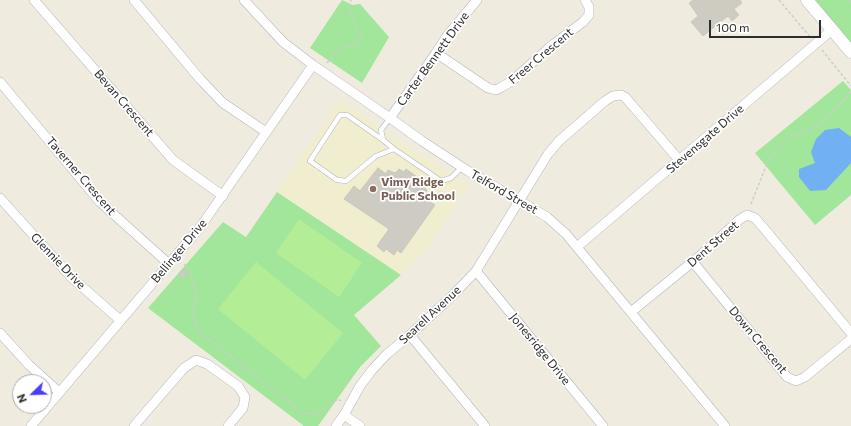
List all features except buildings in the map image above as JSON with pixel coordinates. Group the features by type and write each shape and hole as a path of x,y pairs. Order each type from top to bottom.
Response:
{"main road":[{"path":"807,0 851,52"}],"street":[{"name":"Bevan Crescent","path":"34,0 174,160 223,196"},
{"path":"134,0 200,79 223,103 266,132"},
{"name":"Telford Street","path":"244,0 283,42 313,65 462,167 547,217 577,247 725,426"},
{"name":"Carter Bennett Drive","path":"390,118 451,30 477,0"},
{"name":"Freer Crescent","path":"436,53 488,88 496,90 512,81 589,15 589,7 585,0"},
{"name":"Stevensgate Drive","path":"577,247 680,161 832,29"},
{"name":"Bellinger Drive","path":"31,426 201,226 313,65"},
{"name":"Taverner Crescent","path":"0,82 100,202 169,264"},
{"name":"Searell Avenue","path":"336,426 344,415 360,386 372,370 387,354 410,336 476,272 548,154 605,100 614,96 625,96 680,161"},
{"name":"Glennie Drive","path":"0,198 71,277 120,320"},
{"name":"Dent Street","path":"631,312 693,262 746,215 755,218 851,333"},
{"name":"Down Crescent","path":"693,262 787,377 796,381 805,377 851,340"},
{"name":"Jonesridge Drive","path":"476,272 603,426"},
{"path":"0,333 29,366 59,392"},
{"path":"410,336 485,426"},
{"path":"134,426 184,368 196,360 207,364 238,386 245,397 243,408 228,426"},
{"path":"344,415 360,426"}],"lane":[{"path":"394,149 376,156 346,181 337,180 310,161 340,115 347,115 441,181 451,178 462,167"},
{"path":"383,140 382,130 390,118"}],"path":[{"path":"327,63 339,48 358,44 360,42 360,38 350,14 349,7 351,0"},
{"path":"779,0 811,38"},
{"path":"820,48 851,86"},
{"path":"752,204 768,161 788,137 820,125 851,92"},
{"path":"184,264 191,272 196,295 193,317 198,331 302,413 316,414 338,399 341,401"}],"shaded area":[{"name":"Vimy Ridge Public School","path":"340,100 416,152 469,185 427,249 401,275 277,192"}],"green space":[{"path":"342,0 353,5 360,4 389,37 362,83 310,48"},
{"path":"814,0 851,0 851,44"},
{"path":"843,81 851,90 851,195 815,225 755,153"},
{"path":"277,192 401,275 354,315 381,346 360,367 318,426 304,426 148,308 223,222 246,237"},
{"path":"299,219 362,263 339,297 276,253"},
{"path":"256,262 343,333 305,380 218,309"}],"water":[{"path":"839,128 851,137 851,163 826,190 810,191 799,177 799,169 815,163 811,152 816,139 825,130"}],"place":[{"name":"Vimy Ridge Public School","path":"373,189"}]}
